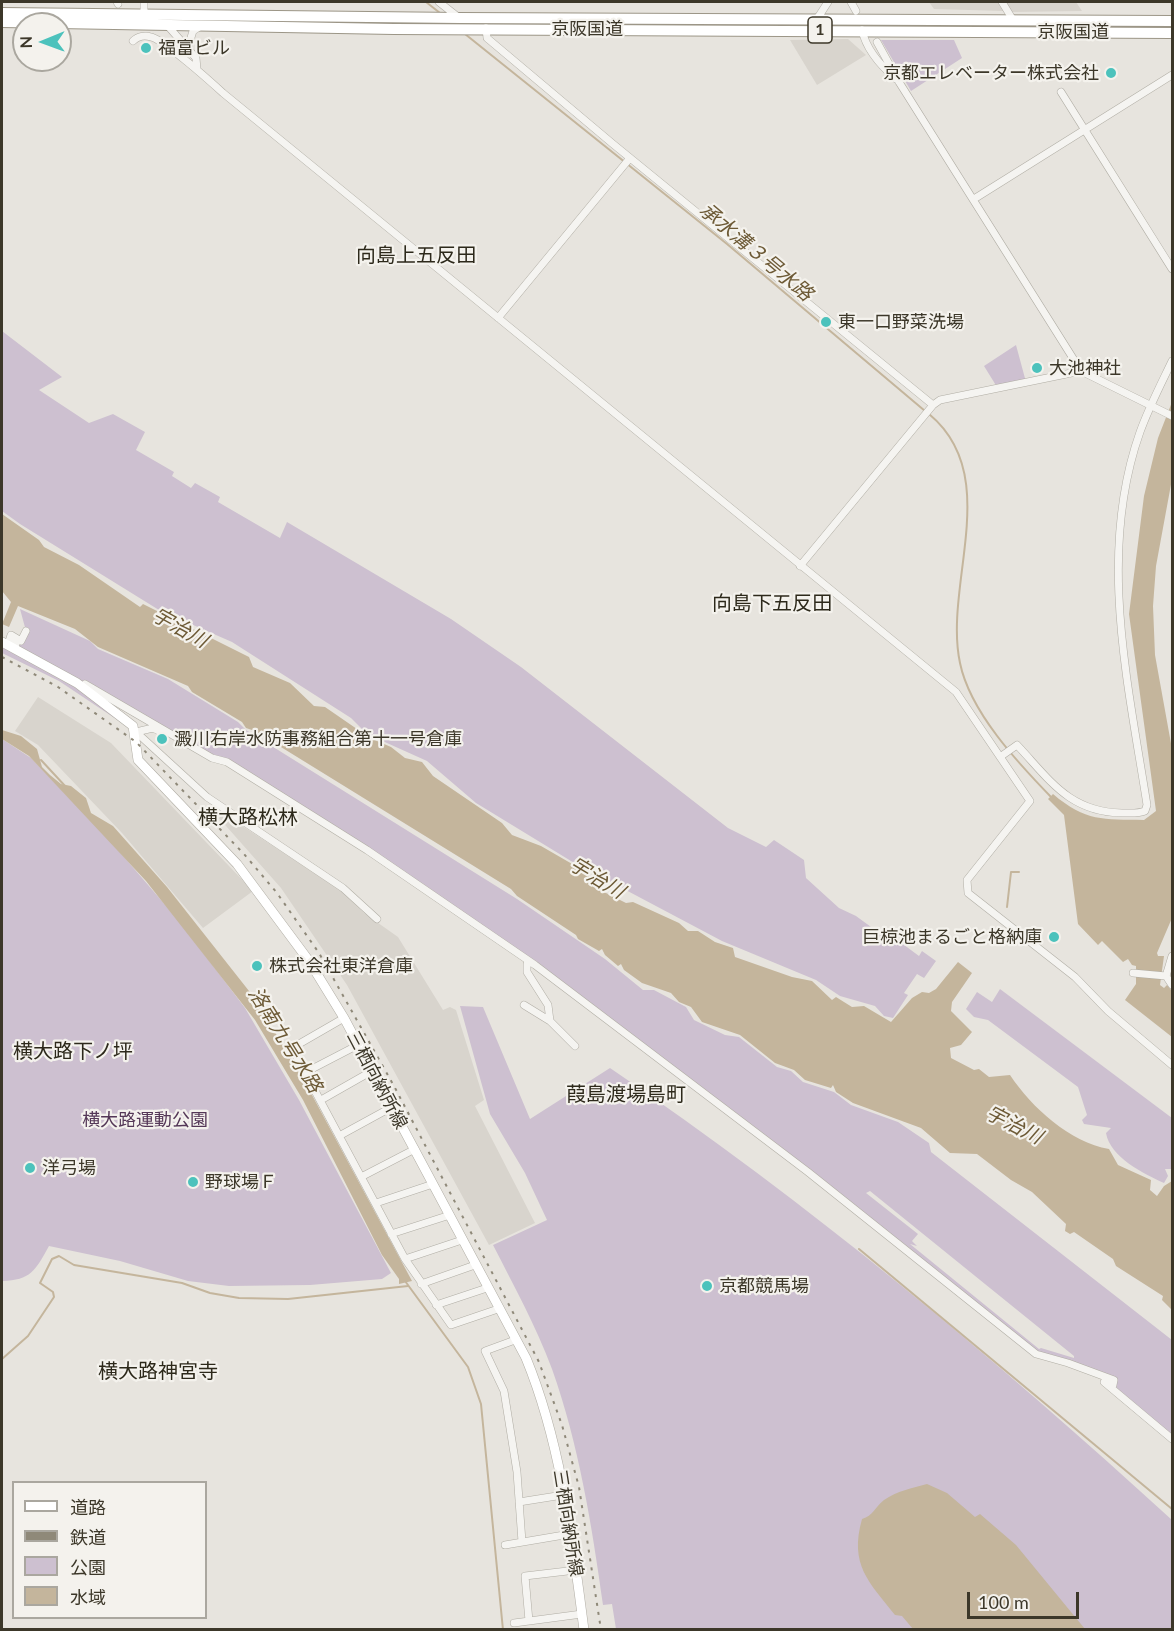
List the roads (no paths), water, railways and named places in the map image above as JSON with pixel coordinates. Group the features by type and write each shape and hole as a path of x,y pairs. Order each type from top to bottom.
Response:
{"highway":[{"name":"京阪国道","path":"2,13 430,18 1173,21"},
{"name":"京阪国道","path":"2,22 1173,33"}],"main road":[{"path":"2,642 77,682 119,714 136,732"},
{"name":"三栖向納所線","path":"136,732 138,760 198,820 261,893 309,962 344,1018 515,1340 540,1394 555,1449 584,1629"}],"street":[{"path":"144,2 144,14"},
{"path":"438,2 458,18"},
{"path":"818,20 828,2"},
{"path":"851,2 856,11"},
{"path":"1002,2 1013,20"},
{"path":"167,24 196,58 197,69"},
{"path":"188,47 193,31 202,25"},
{"path":"486,28 488,38 629,159 932,406"},
{"path":"862,30 864,40 874,55 899,82"},
{"path":"133,40 138,37 153,37 197,69 223,93 956,692 1002,755 1030,801 967,880 968,893 1075,977 1108,1011 1173,1065"},
{"path":"877,42 899,82 1081,371 1173,416"},
{"path":"974,200 1173,75"},
{"path":"1062,92 1173,269"},
{"path":"498,318 629,159"},
{"path":"1002,755 1017,745 1061,793 1075,803 1107,811 1145,811 1147,805 1119,623 1119,540 1129,469 1140,431 1173,361"},
{"path":"800,566 932,406 949,398 1081,371"},
{"path":"26,631 21,641 12,635 9,641 263,785 504,943 713,1098 1036,1354 1114,1380 1113,1385 1104,1382 1173,1439"},
{"path":"136,732 150,722"},
{"path":"136,732 153,728 262,787 545,977"},
{"path":"136,732 207,797 343,888 377,920"},
{"path":"1166,976 1173,956"},
{"path":"527,964 527,972 548,1005 550,1021"},
{"path":"1133,973 1166,976 1173,985"},
{"path":"524,1005 550,1021 575,1046"},
{"path":"344,1018 292,1048 405,1259 451,1326 498,1309"},
{"path":"306,1072 358,1045"},
{"path":"321,1100 372,1071"},
{"path":"339,1136 392,1107"},
{"path":"361,1177 415,1149"},
{"path":"376,1203 433,1184"},
{"path":"392,1234 450,1215"},
{"path":"405,1259 462,1240"},
{"path":"421,1284 476,1265"},
{"path":"436,1305 488,1288"},
{"path":"515,1340 485,1351 504,1391 522,1542"},
{"path":"519,1502 563,1494"},
{"path":"505,1545 570,1534"},
{"path":"529,1621 525,1576 576,1570"},
{"path":"513,1623 582,1614"}],"water":[{"path":"1172,402 1172,479 1156,566 1153,606 1155,655 1172,749 1172,918 1157,953 1158,956 1164,956 1160,985 1164,988 1167,985 1172,991 1172,1037 1125,1000 1136,984 1136,966 1132,965 1128,959 1123,962 1102,941 1098,945 1078,924 1064,815 1048,799 1053,794 1075,810 1106,819 1144,820 1156,811 1129,614 1144,496 1158,438"},
{"name":"宇治川","path":"2,514 39,540 44,547 79,565 140,607 143,604 249,657 253,667 290,683 314,706 325,707 370,738 391,747 405,758 422,762 433,776 502,823 512,835 541,846 586,872 600,890 626,903 633,902 679,923 688,931 698,931 715,942 733,948 735,957 792,977 812,981 832,1000 836,997 852,1007 864,1006 891,1022 912,998 922,992 929,993 936,989 958,962 972,973 952,1002 951,1011 972,1032 961,1045 950,1048 951,1058 974,1070 979,1069 989,1077 1010,1075 1029,1100 1053,1122 1080,1139 1109,1149 1118,1165 1151,1180 1150,1190 1157,1196 1164,1186 1172,1181 1172,1310 1162,1300 1163,1296 1116,1266 1113,1259 1074,1232 1070,1234 1065,1231 1066,1224 1032,1192 1011,1180 977,1154 950,1153 921,1128 853,1103 836,1092 833,1085 831,1088 805,1080 794,1070 775,1063 740,1035 702,1022 691,1007 679,1002 671,993 642,983 624,970 621,964 618,966 605,955 602,949 599,951 578,939 576,935 517,896 511,889 255,731 246,728 242,722 192,692 188,686 98,647 75,629 18,606 9,627 2,624 11,602 2,591"},
{"path":"2,730 21,736 37,749 42,767 61,784 71,786 86,798 91,813 113,826 167,887 249,991 298,1069 412,1281 399,1284 399,1279 382,1255 303,1100 255,1020 146,881 29,756 2,739"},
{"path":"927,1484 947,1493 975,1517 980,1514 1016,1545 1085,1629 913,1629 902,1616 895,1615 877,1593 860,1561 858,1549 862,1519 869,1516 889,1497"}],"waterway":[{"name":"承水溝３号水路","path":"426,2 440,13"},
{"name":"承水溝３号水路","path":"465,34 727,244 925,411"},
{"name":"承水溝３号水路","path":"929,414 951,439 963,468 967,499 966,532 957,632 960,663 965,681 997,736 1052,798"},
{"name":"洛南九号水路","path":"41,760 66,787"},
{"path":"1007,907 1011,872 1019,872"},
{"path":"859,1249 1172,1509"},
{"path":"2,1359 28,1336 54,1297 53,1292 40,1283 52,1259 59,1256 74,1265 182,1283 210,1293 239,1298 288,1299 408,1286"},
{"path":"405,1281 468,1367 481,1404 503,1630"}],"railway":[{"path":"2,657 58,687 136,742 244,854 277,893 319,953 394,1086 539,1362 562,1425 579,1487 601,1630"}],"place":[{"name":"福富ビル","path":"146,48"},
{"name":"京都エレベーター株式会社","path":"1111,73"},
{"name":"東一口野菜洗場","path":"826,322"},
{"name":"大池神社","path":"1037,368"},
{"name":"澱川右岸水防事務組合第十一号倉庫","path":"162,739"},
{"name":"巨椋池まるごと格納庫","path":"1054,937"},
{"name":"株式会社東洋倉庫","path":"257,966"},
{"name":"洋弓場","path":"30,1168"},
{"name":"野球場Ｆ","path":"193,1182"},
{"name":"京都競馬場","path":"707,1286"}],"district":[{"name":"向島上五反田","path":"416,256"},
{"name":"向島下五反田","path":"772,604"},
{"name":"横大路松林","path":"248,818"},
{"name":"横大路下ノ坪","path":"73,1052"},
{"name":"葭島渡場島町","path":"626,1095"},
{"name":"横大路神宮寺","path":"158,1372"}],"park label":[{"name":"横大路運動公園","path":"145,1120"}]}
